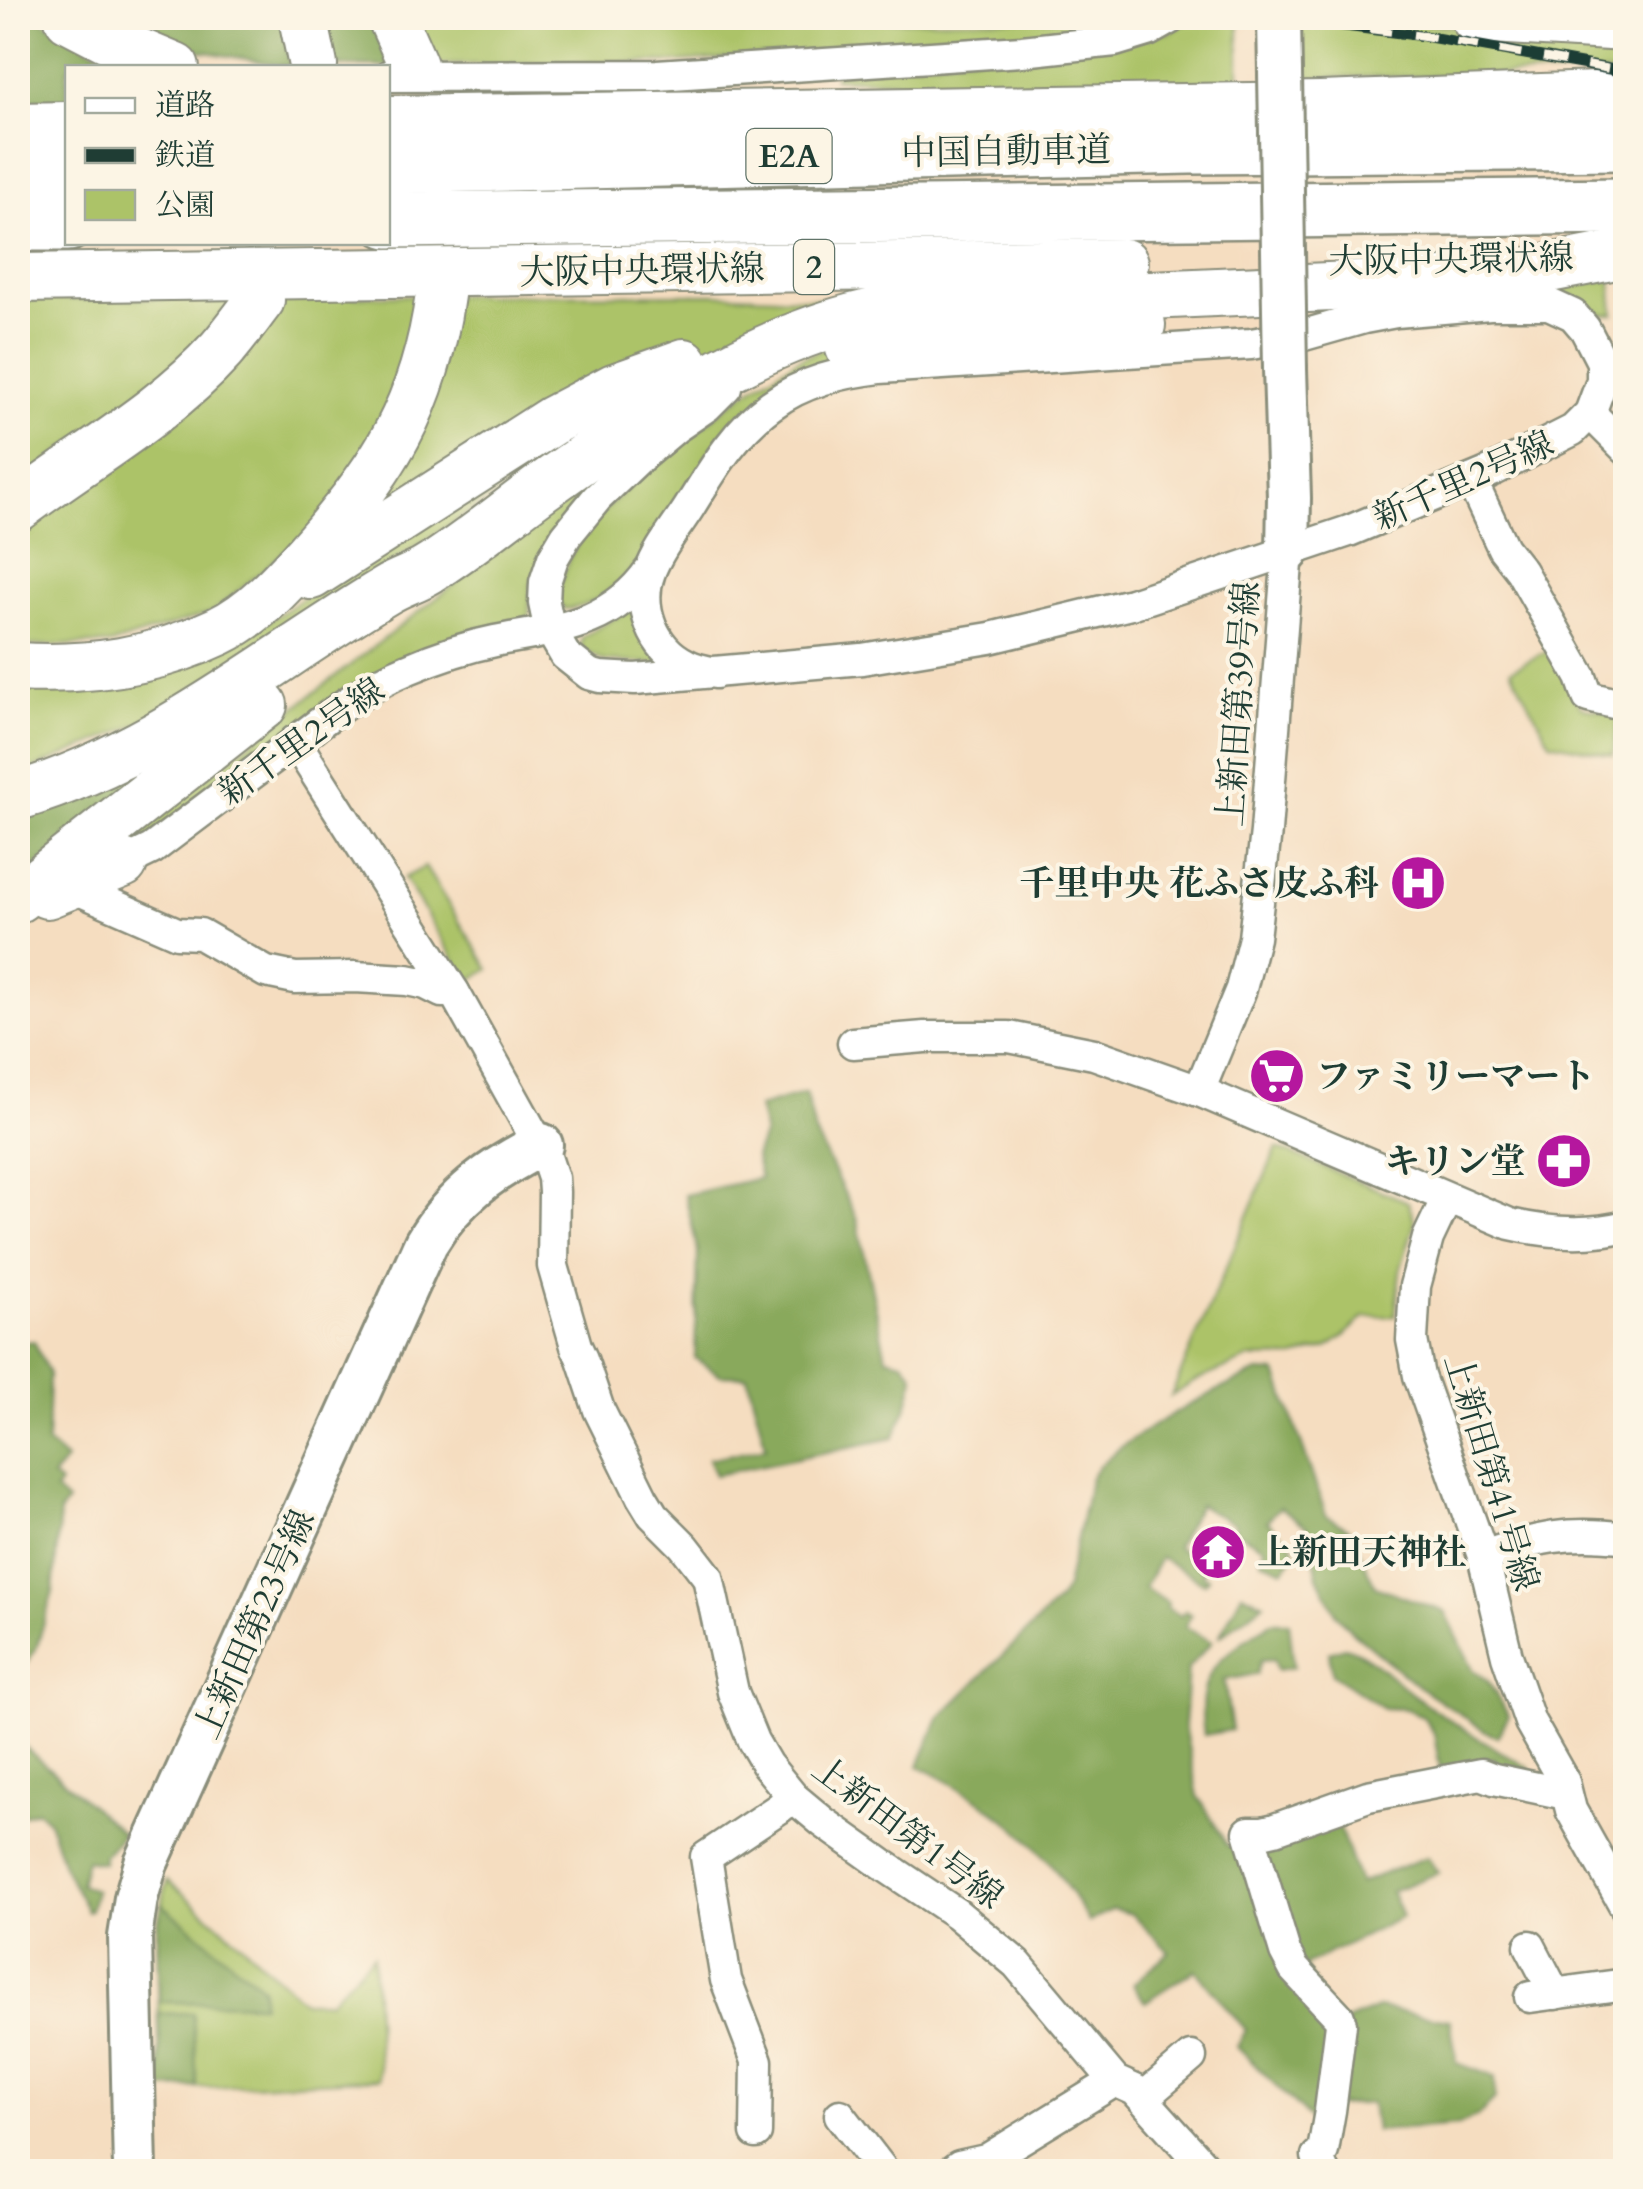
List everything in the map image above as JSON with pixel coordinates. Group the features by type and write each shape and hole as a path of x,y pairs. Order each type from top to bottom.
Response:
{"highway":[{"name":"中国自動車道","path":"390,166 1150,147 1626,142"},
{"path":"18,175 65,174"},
{"name":"中国自動車道","path":"390,220 1104,214 1620,240"},
{"path":"18,223 65,222"}],"main road":[{"path":"69,18 169,65"},
{"path":"303,18 313,65"},
{"path":"392,18 396,79 510,101 648,102 701,115"},
{"path":"1475,18 1626,28"},
{"path":"390,120 1320,106 1626,96"},
{"path":"18,127 65,126"},
{"path":"18,898 376,617 428,570 554,478 717,374 820,328 866,314 914,307 1028,298 1487,280 1620,240"},
{"name":"大阪中央環状線","path":"18,278 1620,240"},
{"path":"222,630 291,574 341,518 382,462 400,432 420,383 433,341 440,295"},
{"path":"18,507 191,379 221,350 260,300"},
{"path":"850,348 1288,314 1364,318"},
{"path":"18,667 87,668 134,661 222,630 596,395 684,363"},
{"path":"18,796 76,776 154,739 390,588 428,570"},
{"path":"18,910 122,863"}],"street":[{"path":"396,79 658,75 1022,52 1115,41 1171,18"},
{"path":"1279,18 1288,551"},
{"name":"新千里2号線","path":"122,863 152,848 360,694 402,671 462,649 574,626 612,608 639,586 728,447 773,404 814,382 880,368 1251,344 1396,312 1490,304 1538,303 1558,307 1585,328 1602,362 1602,382 1590,413 1561,437 1349,532 1131,604 990,638 862,659 635,679 589,674 572,663 551,631"},
{"path":"551,631 544,603 545,582 566,536 638,459 718,395 745,360"},
{"path":"1590,413 1626,449"},
{"path":"1470,480 1503,548 1521,571 1588,697 1626,706"},
{"name":"上新田第39号線","path":"1199,1091 1241,990 1254,938 1288,551"},
{"name":"新千里2号線","path":"651,568 645,596 656,636 684,664 716,674"},
{"name":"上新田第1号線","path":"295,741 454,992 541,1145 553,1178 553,1255 567,1320 600,1410 632,1478 653,1515 708,1577 733,1692 752,1741 767,1765 793,1796 823,1822 983,1934 1029,1978 1115,2081 1135,2090 1208,2172"},
{"path":"70,886 178,933 200,934 266,972 295,978 355,976 407,980 454,992"},
{"path":"853,1043 925,1036 1009,1037 1094,1054 1199,1091 1510,1224 1570,1233 1626,1226"},
{"name":"上新田第23号線","path":"128,2169 130,1937 136,1898 150,1853 426,1242 470,1188 541,1145"},
{"name":"上新田第41号線","path":"1447,1198 1418,1269 1412,1304 1412,1340 1420,1376 1483,1556 1526,1712 1564,1782 1571,1810 1626,1908"},
{"path":"1483,1556 1566,1534 1626,1538"},
{"path":"1324,2172 1317,2156 1323,2150 1341,2024 1339,2016 1294,1969 1285,1952 1249,1832 1276,1828 1368,1796 1481,1774 1566,1794"},
{"path":"755,2139 757,2061 726,1980 706,1857 793,1796"},
{"path":"1530,1946 1542,1995 1626,1984"},
{"path":"1143,2098 1190,2057"},
{"path":"951,2172 958,2166 990,2166 1115,2081"},
{"path":"843,2133 884,2172"}],"green space":[{"path":"18,18 38,18 128,65 65,65 65,100 18,101"},
{"path":"112,18 283,18 290,65 279,65 196,50"},
{"path":"320,18 370,18 391,67 330,65"},
{"path":"409,18 629,18 679,23 1144,18 1116,29 682,62 427,65"},
{"path":"1191,18 1239,18 1239,82 977,85 835,78 837,72 1171,32"},
{"path":"1293,19 1439,25 1625,42 1625,73 1295,78"},
{"path":"1611,279 1614,314 1592,314 1578,301 1544,290"},
{"path":"713,294 839,300 362,524 455,295"},
{"path":"421,295 391,407 321,522 213,612 113,644 18,646 18,529 277,298"},
{"path":"236,297 182,360 18,485 18,300"},
{"path":"830,346 842,360 825,364 632,571 593,601 564,609 557,600 569,558 588,527 638,477 743,394 796,360"},
{"path":"652,392 260,649 135,726 18,775 18,681 255,630 448,503"},
{"path":"602,470 531,585 525,622 489,630 141,842 117,849 132,834"},
{"path":"631,609 662,664 605,661 581,649 582,637"},
{"path":"1549,650 1581,707 1619,715 1613,755 1550,742 1511,670"},
{"path":"209,728 18,882 18,813"},
{"path":"425,867 489,969 468,982 404,878"},
{"path":"806,1093 815,1133 857,1219 886,1357 903,1361 914,1375 911,1392 894,1438 715,1475 708,1459 766,1447 747,1376 720,1375 695,1358 698,1252 685,1195 760,1178 755,1157 764,1132 758,1107"},
{"path":"1277,1148 1408,1202 1415,1222 1400,1271 1395,1316 1364,1317 1327,1348 1295,1357 1250,1358 1197,1380 1171,1396"},
{"path":"34,1341 49,1374 47,1443 66,1460 52,1477 60,1484 55,1491 67,1502 60,1512 53,1592 36,1649 18,1676 18,1343"},
{"path":"1259,1372 1277,1373 1326,1515 1349,1529 1375,1586 1445,1612 1474,1671 1487,1680 1509,1716 1497,1737 1490,1734 1418,1686 1353,1632 1336,1614 1318,1576 1307,1527 1280,1507 1267,1521 1293,1545 1295,1554 1283,1570 1261,1560 1264,1547 1233,1530 1235,1524 1199,1505 1176,1547 1197,1560 1195,1565 1208,1578 1205,1583 1160,1558 1144,1588 1168,1603 1166,1608 1181,1616 1185,1611 1191,1615 1185,1627 1212,1642 1188,1668 1184,1726 1198,1796 1227,1845 1245,1853 1330,2014 1322,2131 1237,2047 1246,2030 1195,1970 1145,2002 1133,1984 1169,1952 1132,1914 1113,1909 1089,1922 1055,1870 1021,1833 973,1796 919,1766 939,1718 1058,1601 1066,1587 1090,1480 1099,1467 1139,1435 1220,1389"},
{"path":"1242,1593 1264,1603 1219,1637"},
{"path":"1271,1622 1289,1622 1294,1667 1277,1670 1274,1659 1261,1660 1257,1674 1224,1680 1232,1730 1204,1735 1203,1694 1215,1666"},
{"path":"1344,1647 1364,1655 1443,1716 1529,1768 1528,1774 1496,1771 1495,1758 1440,1768 1434,1734 1423,1716 1406,1709 1384,1708 1332,1674 1329,1652"},
{"path":"18,1741 123,1834 103,1856 103,1863 86,1860 80,1885 95,1890 90,1910 87,1911 63,1865 49,1821 37,1810 18,1817"},
{"path":"1337,1820 1359,1883 1427,1857 1438,1873 1391,1891 1402,1917 1301,1967 1260,1848"},
{"path":"167,1880 303,2001 329,2001 373,1955 379,2079 160,2089 157,1928"},
{"path":"162,1904 262,1987 262,2004 159,2002 157,1928"},
{"path":"1377,2008 1450,2020 1457,2063 1495,2077 1495,2099 1479,2115 1459,2125 1375,2131 1371,2103 1337,2106 1346,2021"},
{"path":"193,2013 197,2087 160,2089 159,2014"}],"railway":[{"path":"1282,18 1424,36 1626,72"}],"place":[{"name":"千里中央 花ふさ皮ふ科","path":"1418,883"},
{"name":"ファミリーマート","path":"1277,1076"},
{"name":"キリン堂","path":"1564,1161"},
{"name":"上新田天神社","path":"1218,1552"}]}
